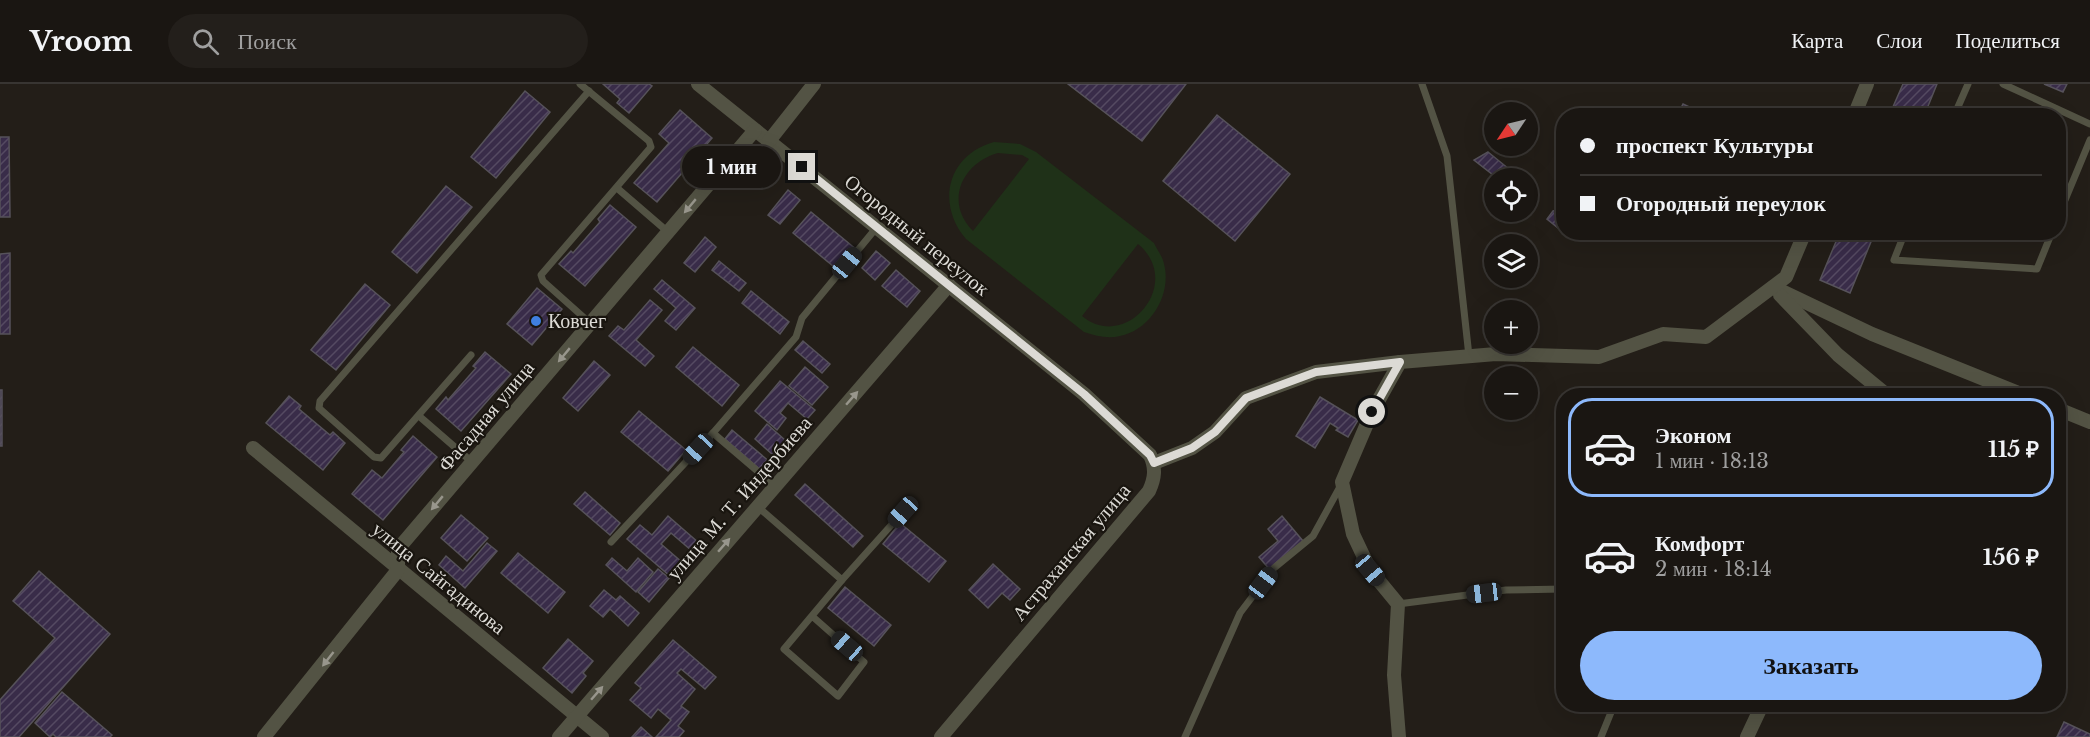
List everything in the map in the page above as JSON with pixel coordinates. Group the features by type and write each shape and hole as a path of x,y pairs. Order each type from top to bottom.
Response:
{"street":[{"name":"Огородный переулок","path":"698,84 1084,394 1150,455 1154,463"},
{"path":"769,141 814,84"},
{"path":"1857,108 1867,84"},
{"name":"Фасадная улица","path":"264,737 398,570 398,549 755,130"},
{"path":"1154,463 1192,448 1215,432 1246,398 1316,372 1496,354 1599,357 1664,334 1706,337 1786,277 1802,240"},
{"name":"улица М. Т. Индербиева","path":"559,737 949,285"},
{"path":"1773,287 1838,355 1878,388"},
{"path":"1773,287 1872,334 2006,388"},
{"path":"1399,737 1394,675 1398,604 1370,570 1353,534 1342,482 1372,412 1400,362"},
{"path":"2066,412 2090,422"},
{"name":"улица Сайгадинова","path":"253,448 602,737"},
{"name":"Астраханская улица","path":"942,736 1149,491 1153,482 1154,463"},
{"path":"1748,737 1759,712"}],"lane":[{"path":"580,84 651,144 650,151 541,275 543,281 590,323"},
{"path":"1422,84 1448,156 1469,356"},
{"path":"1958,108 1968,84"},
{"path":"2003,84 2055,108"},
{"path":"471,355 384,456 377,459 321,411 319,404 589,91"},
{"path":"2066,113 2090,124"},
{"path":"2066,198 2090,140"},
{"path":"616,188 668,232"},
{"path":"611,542 713,433 796,337 802,318 877,226"},
{"path":"1902,240 1894,260 2037,269 2048,240"},
{"path":"419,416 472,462"},
{"path":"713,433 775,486"},
{"path":"1185,737 1240,613 1274,568 1312,536 1342,482"},
{"path":"758,507 842,580"},
{"path":"812,616 864,662 838,696 784,650 812,616 842,580 903,512"},
{"path":"1398,604 1506,590 1556,589"},
{"path":"1601,737 1611,712"}],"green space":[{"path":"994,142 1020,144 1036,152 1154,243 1163,261 1166,275 1162,298 1150,318 1131,332 1120,336 1102,337 1084,332 966,239 951,211 949,196 951,182 957,169 978,148","holes":["998,153 1022,155 1029,159 973,231 964,220 960,208 961,185 975,165","1138,244 1151,260 1155,277 1153,294 1144,309 1131,320 1116,326 1099,325 1082,316"]}],"building":[{"path":"603,84 649,84 652,86 629,113 617,103 620,99"},
{"path":"1068,84 1186,84 1142,141"},
{"path":"1903,84 1937,84 1927,108 1892,108"},
{"path":"2044,84 2067,84 2063,92"},
{"path":"525,91 550,112 496,178 471,157"},
{"path":"680,110 712,138 657,202 634,183 669,143 659,134"},
{"path":"1217,115 1290,174 1235,241 1163,181"},
{"path":"0,137 9,137 10,217 0,217"},
{"path":"1484,154 1493,156 1508,168 1484,168 1474,160"},
{"path":"446,186 472,207 417,273 392,252"},
{"path":"788,190 800,200 780,224 768,215"},
{"path":"610,205 636,227 585,286 559,264 571,251 573,253 600,222 598,219"},
{"path":"1556,210 1556,226 1547,219"},
{"path":"811,212 857,250 839,271 793,233"},
{"path":"705,237 716,247 695,272 684,263"},
{"path":"1837,240 1872,240 1850,293 1820,280"},
{"path":"876,251 890,263 875,280 862,268"},
{"path":"10,253 10,334 0,334 0,254"},
{"path":"719,261 746,283 739,291 712,270"},
{"path":"896,270 920,291 907,307 882,286"},
{"path":"662,280 695,308 676,330 665,321 676,308 654,289"},
{"path":"365,284 390,305 336,370 311,350"},
{"path":"537,288 562,309 532,345 507,324"},
{"path":"751,291 789,322 780,334 742,303"},
{"path":"650,300 662,310 636,340 654,356 645,366 609,336 618,326 624,330"},
{"path":"803,341 830,364 822,373 795,350"},
{"path":"693,347 739,385 722,406 676,367"},
{"path":"485,352 511,374 461,431 436,409 446,397 448,400 476,368 473,366"},
{"path":"594,361 610,375 578,411 563,398"},
{"path":"805,367 828,387 812,405 789,386"},
{"path":"780,381 815,410 807,419 788,403 780,413 786,418 777,430 755,411"},
{"path":"0,390 2,390 2,446 0,446"},
{"path":"289,396 301,406 299,409 330,435 333,432 345,443 323,470 266,423"},
{"path":"1320,397 1358,420 1348,437 1336,430 1338,428 1330,423 1315,448 1296,436"},
{"path":"639,411 686,450 668,471 621,432"},
{"path":"767,424 785,440 773,455 755,439"},
{"path":"732,430 771,463 763,472 725,439"},
{"path":"413,436 437,457 383,520 352,494 372,470 382,478 404,452 401,450"},
{"path":"805,484 863,536 853,547 795,495"},
{"path":"585,492 620,523 610,535 574,504"},
{"path":"461,515 488,538 467,561 441,538"},
{"path":"668,516 699,543 692,551 671,533 661,544 683,563 671,577 627,539 640,525 652,535"},
{"path":"1282,516 1303,541 1270,570 1259,557 1278,541 1268,529"},
{"path":"900,523 946,561 929,582 883,544"},
{"path":"487,543 497,551 465,588 439,565 446,556 463,571"},
{"path":"518,553 565,592 548,613 501,573"},
{"path":"612,558 627,571 638,558 653,572 636,592 606,565"},
{"path":"993,564 1020,589 1010,600 1002,593 988,608 969,590"},
{"path":"658,569 669,578 649,602 638,592"},
{"path":"39,571 110,634 19,737 0,737 0,700 55,638 13,601"},
{"path":"845,587 891,625 874,646 828,608"},
{"path":"604,590 616,600 620,596 639,613 628,626 610,609 603,617 590,606"},
{"path":"568,639 593,661 583,673 586,676 572,693 543,668"},
{"path":"673,640 716,677 705,689 681,669 677,673 695,689 681,706 689,712 678,726 684,731 679,737 656,737 671,720 658,709 651,718 630,700 641,688 635,683"},
{"path":"62,692 112,735 110,737 56,737 53,734 50,737 35,723"},
{"path":"2064,722 2090,734 2090,737 2057,737"},
{"path":"641,727 652,737 632,737"}],"place":[{"name":"Ковчег","path":"536,321"}],"route":[{"path":"802,167 1084,394 1150,455 1154,463 1192,448 1215,432 1246,398 1316,372 1400,362 1372,412"}]}
